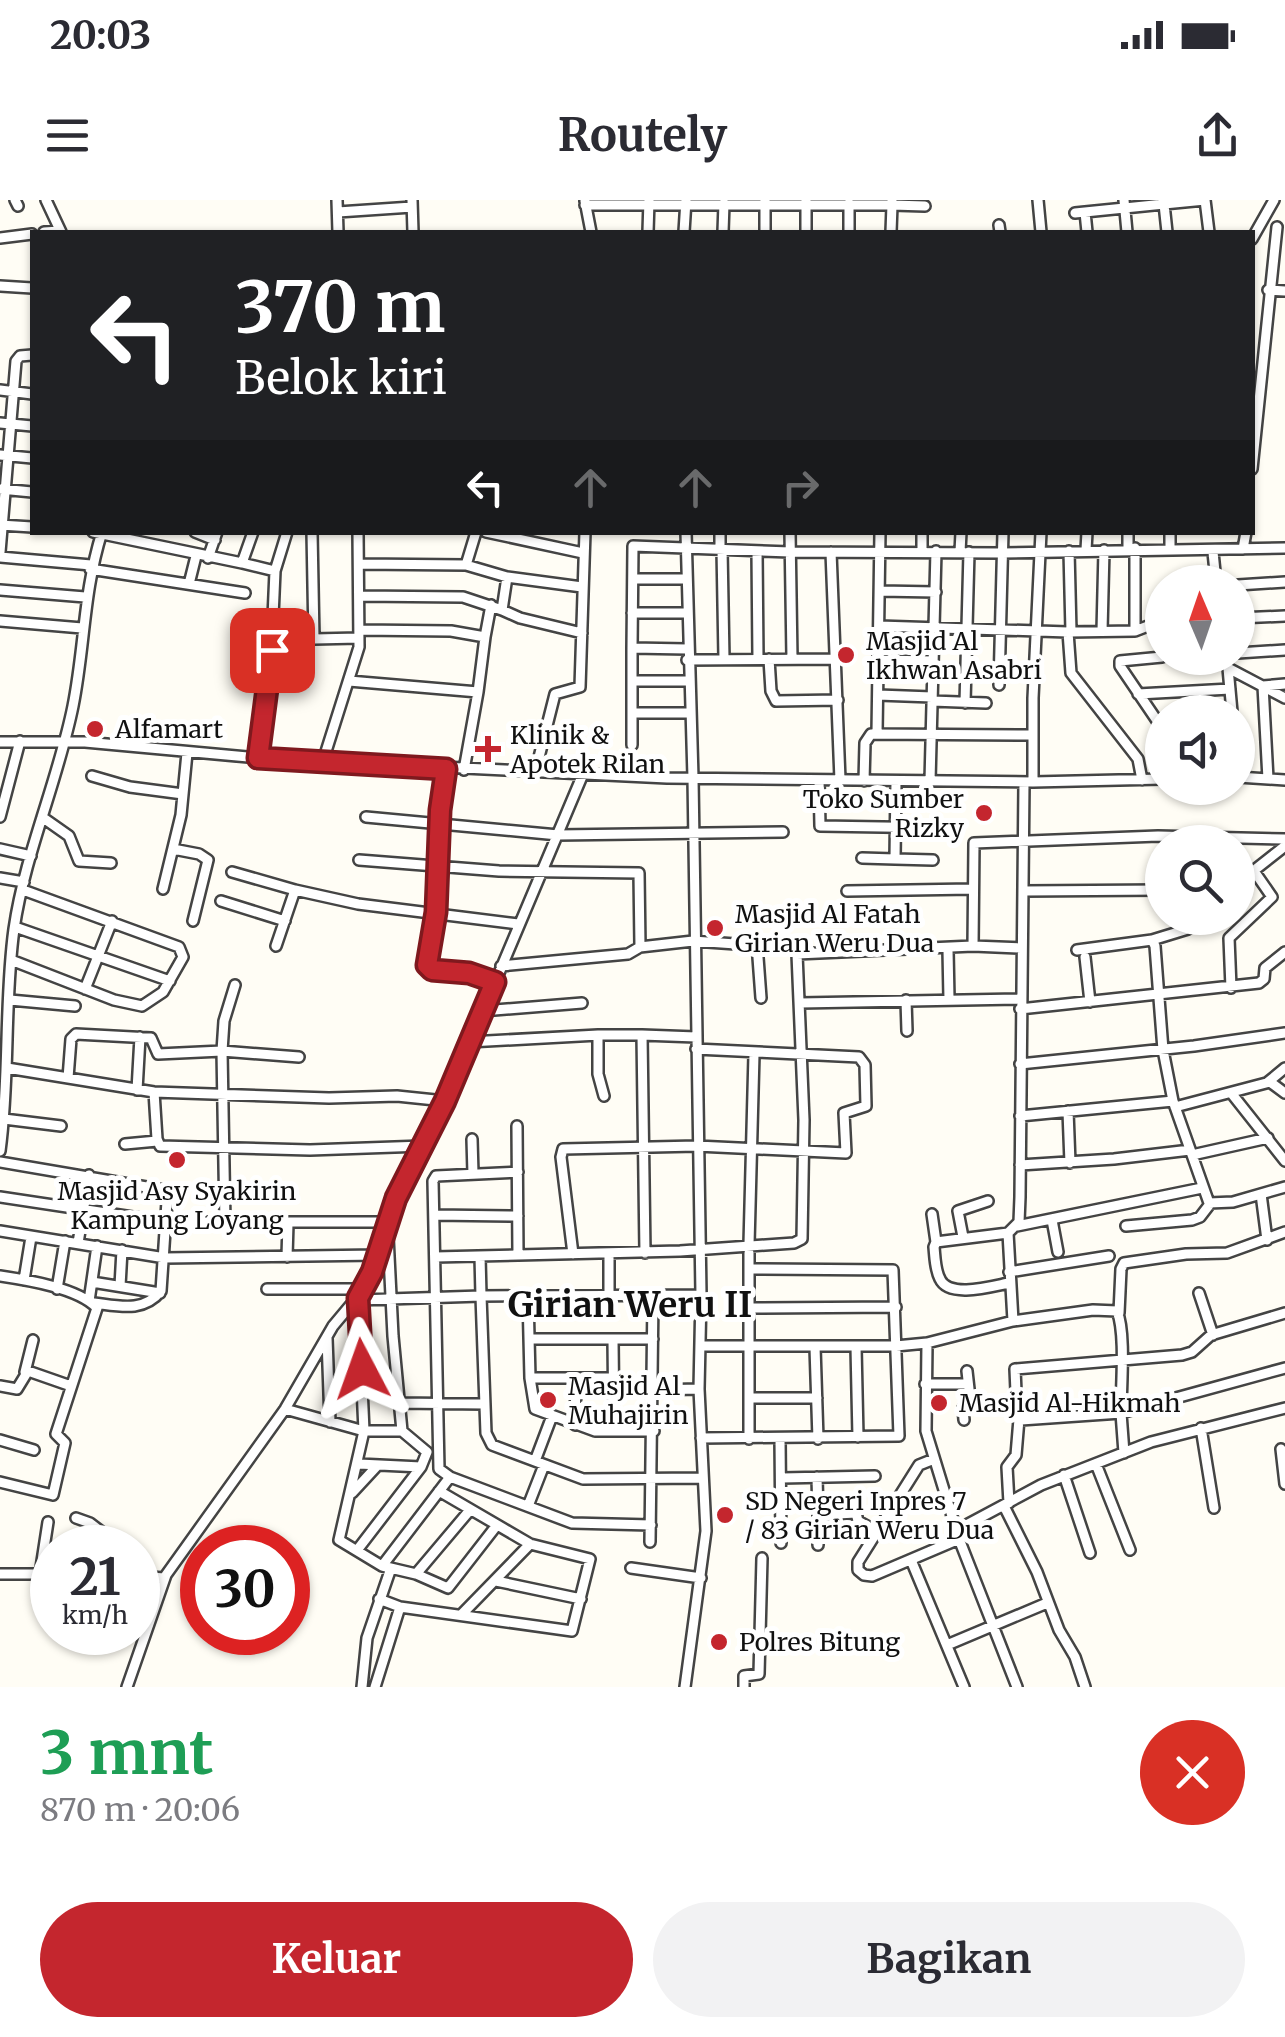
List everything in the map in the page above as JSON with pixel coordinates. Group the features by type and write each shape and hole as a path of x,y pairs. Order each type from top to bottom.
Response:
{"street":[{"path":"46,200 60,230"},
{"path":"337,200 338,230"},
{"path":"1038,200 1041,230"},
{"path":"1086,230 1080,212 1124,204 1206,200 1210,230"},
{"path":"1255,234 1274,200"},
{"path":"590,230 585,202 925,206"},
{"path":"648,202 648,230"},
{"path":"684,230 686,202"},
{"path":"1164,202 1166,230"},
{"path":"723,230 724,203"},
{"path":"765,203 765,230"},
{"path":"806,203 806,230"},
{"path":"849,203 849,230"},
{"path":"891,230 892,203"},
{"path":"338,212 412,204 414,230"},
{"path":"1124,204 1127,230"},
{"path":"1255,435 1277,226"},
{"path":"0,238 30,234"},
{"path":"0,286 30,288"},
{"path":"1268,290 1285,292"},
{"path":"30,355 20,356 16,361 6,424 0,554 245,592"},
{"path":"0,390 30,394"},
{"path":"4,456 30,458"},
{"path":"3,489 30,492"},
{"path":"1,525 30,527"},
{"path":"0,1151 7,1068 4,1038 15,926 74,705 85,597 98,535"},
{"path":"107,535 275,570"},
{"path":"242,563 252,535"},
{"path":"258,758 272,639 275,570 286,535"},
{"path":"312,535 314,638"},
{"path":"323,761 349,682 359,634 358,535"},
{"path":"466,565 475,535"},
{"path":"500,535 583,553"},
{"path":"535,772 556,694 580,687 585,535"},
{"path":"685,1687 706,1531 699,1389 701,1295 686,535"},
{"path":"720,535 724,659"},
{"path":"790,535 792,658"},
{"path":"878,733 880,535"},
{"path":"922,535 922,551"},
{"path":"961,535 967,630 965,703"},
{"path":"1000,686 1003,535"},
{"path":"1013,1321 1009,1277 1020,1165 1024,840 1033,735 1040,535"},
{"path":"1086,550 1087,535"},
{"path":"1129,535 1135,631"},
{"path":"1170,535 1170,550"},
{"path":"1244,549 1246,535"},
{"path":"208,558 216,536"},
{"path":"632,745 633,546 790,552 1002,553 1285,548"},
{"path":"1102,631 1104,550"},
{"path":"757,551 758,659"},
{"path":"930,782 936,551"},
{"path":"1069,551 1071,673 1138,759 1142,780"},
{"path":"831,552 840,780"},
{"path":"1213,552 1214,565"},
{"path":"189,584 196,556"},
{"path":"359,564 466,565 507,577 582,587"},
{"path":"464,770 485,638 507,577"},
{"path":"632,579 686,579"},
{"path":"1255,584 1285,582"},
{"path":"0,590 85,597"},
{"path":"880,592 936,592"},
{"path":"359,596 463,597 520,618 582,633"},
{"path":"632,614 686,614"},
{"path":"1255,617 1285,616"},
{"path":"0,621 82,628"},
{"path":"879,626 1036,632 1145,628"},
{"path":"272,639 451,631 485,638"},
{"path":"632,648 724,659 835,659"},
{"path":"1255,652 1285,650"},
{"path":"770,659 771,691 776,700 838,700"},
{"path":"1145,659 1120,661 1120,668 1145,704"},
{"path":"879,660 934,661"},
{"path":"1229,675 1231,695"},
{"path":"1242,675 1285,698"},
{"path":"632,681 688,681"},
{"path":"349,682 478,692"},
{"path":"1263,686 1285,684"},
{"path":"1263,686 1268,779"},
{"path":"1138,694 1230,689"},
{"path":"878,695 986,703"},
{"path":"632,713 690,713"},
{"path":"864,781 867,737 878,733 1033,735"},
{"path":"0,817 20,741"},
{"path":"0,742 64,742 464,770 693,778 930,782 1145,780"},
{"path":"163,889 183,794 187,753"},
{"path":"446,769 436,912 426,962 428,968 469,973 495,982"},
{"path":"127,1687 164,1578 286,1409 327,1336 360,1295 403,1183 445,1101 583,774"},
{"path":"92,776 130,787 183,794"},
{"path":"1255,778 1285,780"},
{"path":"819,780 820,826 945,828"},
{"path":"896,781 896,859"},
{"path":"42,817 69,836 78,861 110,864"},
{"path":"366,817 558,835 782,832"},
{"path":"973,946 974,842 1158,836 1285,842"},
{"path":"1255,870 1285,842"},
{"path":"173,848 208,860 193,921"},
{"path":"0,849 31,856"},
{"path":"862,858 933,860"},
{"path":"358,860 539,872 639,873 640,947"},
{"path":"232,872 358,904 518,924"},
{"path":"1255,872 1272,896 1255,913"},
{"path":"0,878 181,948 184,957 156,999 142,1006 130,1006 12,960"},
{"path":"847,892 972,889"},
{"path":"276,946 296,890"},
{"path":"1024,891 1145,890"},
{"path":"221,901 285,922"},
{"path":"85,989 112,921"},
{"path":"15,926 170,982"},
{"path":"1090,1002 1082,954 1167,935"},
{"path":"1230,988 1232,935"},
{"path":"1152,940 1156,949 1163,1050 1174,1104 1210,1204"},
{"path":"435,1257 750,1249 794,1243 802,1238 802,1054 797,954 793,948 693,942 640,947 628,954 501,966"},
{"path":"757,944 761,998"},
{"path":"797,954 973,946 1022,948"},
{"path":"948,950 949,998"},
{"path":"800,1003 949,998 1020,1004 1160,996 1262,982 1265,968 1285,952"},
{"path":"224,1224 222,1050 224,1021 235,984"},
{"path":"10,1000 75,1006"},
{"path":"906,1000 906,1031"},
{"path":"482,1012 582,1003"},
{"path":"1020,1064 1285,1033"},
{"path":"68,1078 72,1035 154,1039 154,1052 158,1054 222,1050 299,1057"},
{"path":"469,1042 598,1035 696,1037"},
{"path":"598,1035 598,1074 604,1096"},
{"path":"642,1035 646,1253"},
{"path":"136,1090 140,1037"},
{"path":"573,1254 560,1152 567,1148 698,1146 845,1154 844,1113 860,1110 866,1104 864,1065 859,1057 696,1049"},
{"path":"749,1439 754,1054"},
{"path":"7,1068 154,1092 397,1096 445,1101"},
{"path":"1020,1116 1174,1104 1232,1094 1268,1082 1285,1068"},
{"path":"1268,1082 1285,1093"},
{"path":"154,1092 158,1142"},
{"path":"1232,1094 1285,1161"},
{"path":"1068,1112 1070,1163"},
{"path":"4,1120 60,1126"},
{"path":"516,1126 518,1255"},
{"path":"1020,1165 1191,1152 1268,1138"},
{"path":"472,1139 473,1174"},
{"path":"125,1144 158,1142 167,1148 310,1150 423,1146"},
{"path":"0,1162 159,1187 166,1194 160,1293"},
{"path":"518,1172 434,1177 439,1469 450,1478 572,1523 651,1525"},
{"path":"78,1243 89,1175"},
{"path":"1126,1226 1192,1220 1200,1217 1210,1204 1233,1202 1285,1186"},
{"path":"936,1242 1013,1230 1202,1188"},
{"path":"1261,1194 1268,1240"},
{"path":"0,1197 166,1222 388,1225"},
{"path":"962,1237 958,1211 988,1201"},
{"path":"932,1214 936,1264 944,1286 962,1289 1109,1256"},
{"path":"434,1215 518,1216"},
{"path":"1052,1220 1058,1252"},
{"path":"287,1257 288,1224"},
{"path":"388,1225 402,1431"},
{"path":"0,1232 165,1258 378,1255"},
{"path":"1124,1453 1119,1313 1124,1263 1174,1255 1227,1253 1285,1232"},
{"path":"24,1280 31,1237"},
{"path":"56,1289 65,1241"},
{"path":"0,1482 54,1496 65,1442 56,1434 96,1311 91,1302 97,1246"},
{"path":"120,1286 122,1250"},
{"path":"610,1253 610,1296"},
{"path":"480,1256 488,1440 503,1450 583,1479 702,1478"},
{"path":"701,1438 898,1436 894,1272 750,1270"},
{"path":"0,1276 91,1302 139,1306 160,1293"},
{"path":"92,1282 160,1293"},
{"path":"268,1289 392,1300 701,1295"},
{"path":"1199,1293 1213,1335"},
{"path":"360,1295 364,1430 339,1540 387,1567 448,1588 497,1525"},
{"path":"528,1296 533,1406 574,1426 654,1431"},
{"path":"650,1542 653,1296"},
{"path":"750,1308 896,1306"},
{"path":"700,1346 896,1346 927,1343 1013,1321 1093,1310 1119,1313"},
{"path":"1085,1687 1076,1657 1047,1604 1006,1504 1007,1468 1016,1455 1015,1369 1192,1352 1213,1335 1285,1313"},
{"path":"327,1336 330,1422"},
{"path":"530,1340 654,1339"},
{"path":"0,1386 18,1389 33,1340"},
{"path":"613,1340 614,1431"},
{"path":"927,1343 924,1425 958,1534 1017,1687"},
{"path":"815,1347 818,1438"},
{"path":"856,1347 858,1437"},
{"path":"1018,1419 1121,1412 1285,1368"},
{"path":"25,1372 71,1386"},
{"path":"964,1420 963,1408 970,1398 967,1372"},
{"path":"530,1378 613,1378"},
{"path":"574,1426 576,1378"},
{"path":"925,1384 968,1384"},
{"path":"652,1390 699,1389"},
{"path":"749,1398 817,1398"},
{"path":"398,1403 484,1404"},
{"path":"934,1459 919,1465 858,1562 860,1572 872,1576 911,1560 1064,1475 1201,1428 1285,1408"},
{"path":"286,1409 364,1430 402,1431 427,1452 439,1456"},
{"path":"528,1506 552,1416"},
{"path":"1201,1428 1214,1508"},
{"path":"780,1439 781,1543"},
{"path":"0,1440 34,1450"},
{"path":"1281,1449 1285,1484"},
{"path":"358,1549 421,1468 427,1452"},
{"path":"358,1464 421,1468"},
{"path":"1096,1464 1130,1550"},
{"path":"351,1494 378,1466"},
{"path":"1064,1475 1090,1554"},
{"path":"782,1478 874,1476"},
{"path":"817,1477 818,1545"},
{"path":"362,1687 367,1638 387,1567 450,1478"},
{"path":"380,1599 400,1607 571,1632 590,1559 530,1544 440,1491"},
{"path":"416,1574 470,1510"},
{"path":"818,1515 856,1513 857,1521 876,1531"},
{"path":"76,1518 92,1525"},
{"path":"462,1614 530,1544"},
{"path":"744,1687 744,1676 760,1674 762,1558"},
{"path":"911,1560 964,1687"},
{"path":"631,1568 701,1578"},
{"path":"0,1574 30,1574"},
{"path":"160,1578 164,1578"},
{"path":"496,1581 581,1599"},
{"path":"946,1645 1047,1604"},
{"path":"375,1687 400,1607"}],"place":[{"name":"Masjid Al Ikhwan Asabri","path":"846,655"},
{"name":"Alfamart","path":"95,729"},
{"name":"Klinik & Apotek Rilan","path":"488,749"},
{"name":"Toko Sumber Rizky","path":"984,813"},
{"name":"Masjid Al Fatah Girian Weru Dua","path":"715,928"},
{"name":"Masjid Asy Syakirin Kampung Loyang","path":"177,1160"},
{"name":"Masjid Al Muhajirin","path":"548,1400"},
{"name":"Masjid Al-Hikmah","path":"939,1403"},
{"name":"SD Negeri Inpres 7 / 83 Girian Weru Dua","path":"725,1515"},
{"name":"Polres Bitung","path":"719,1642"}],"district":[{"name":"Girian Weru II","path":"630,1305"}],"route":[{"path":"272,650 258,758 446,769 440,810 436,912 426,962 432,970 469,973 495,982 445,1101 396,1198 372,1272 358,1298 362,1369"}]}
